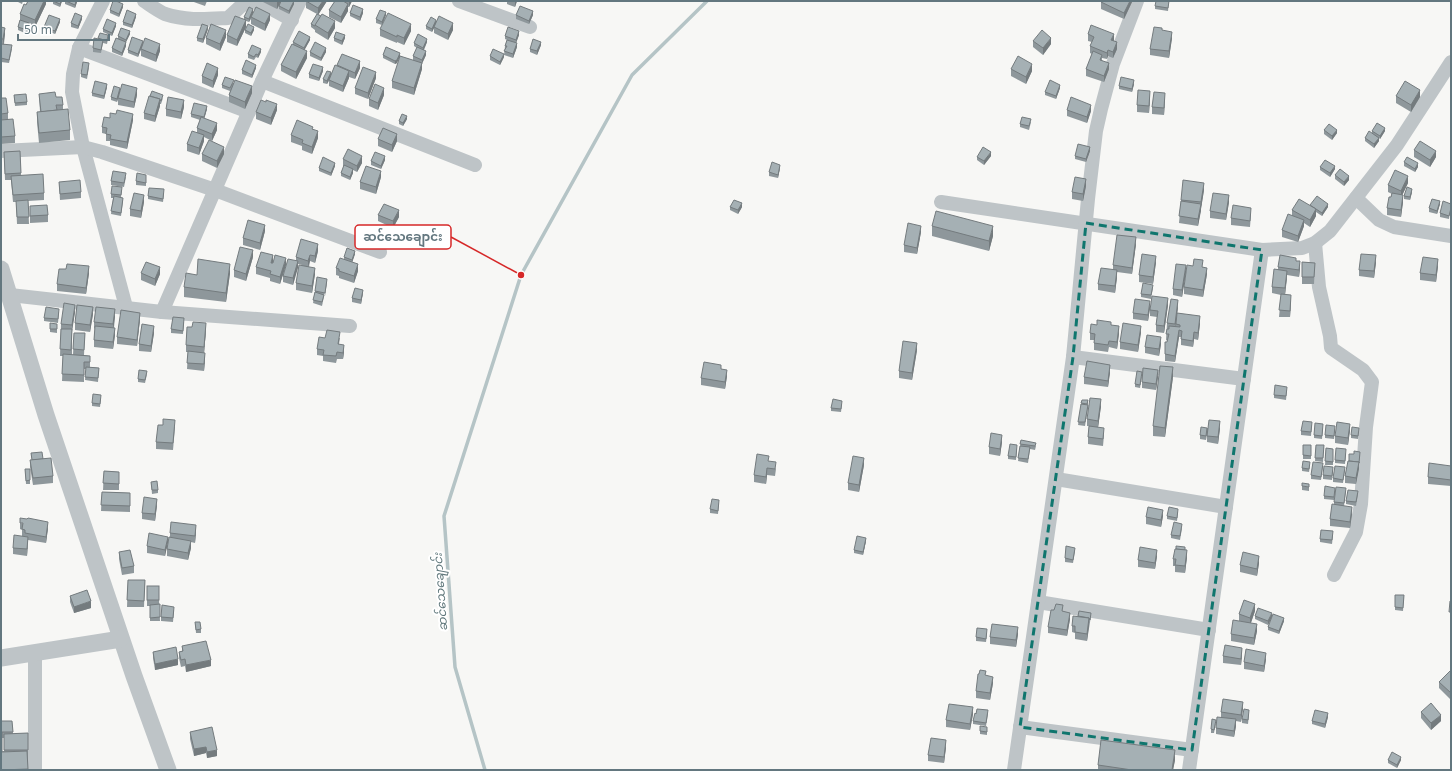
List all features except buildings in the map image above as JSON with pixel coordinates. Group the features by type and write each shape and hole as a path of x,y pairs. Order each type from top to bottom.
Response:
{"street":[{"path":"102,1 79,48 73,74 72,92 83,147 126,307"},
{"path":"144,1 164,14 188,19 228,18 240,7 250,1 263,4 292,20"},
{"path":"162,312 262,81 300,1"},
{"path":"459,1 530,27"},
{"path":"1014,770 1074,357 1096,132 1113,64 1137,1"},
{"path":"79,48 249,112"},
{"path":"941,202 1262,250 1302,248 1314,244 1330,231 1397,145 1451,62"},
{"path":"262,81 475,165"},
{"path":"1,150 83,147 133,161 380,252"},
{"path":"1356,198 1379,220 1394,226 1451,236"},
{"path":"1314,244 1319,288 1332,348 1363,370 1372,382 1366,427 1361,504 1356,532 1334,575"},
{"path":"1189,770 1262,250"},
{"path":"1,269 46,415 168,770"},
{"path":"10,295 162,312 350,326"},
{"path":"1074,357 1244,380"},
{"path":"1056,479 1226,507"},
{"path":"1038,602 1209,630"},
{"path":"1,658 122,639"},
{"path":"35,653 35,770"},
{"path":"1020,727 1192,750"}],"highlighted area":[{"path":"1086,223 1262,250 1192,750 1020,727 1073,357"}],"waterway":[{"name":"ဆင်သေချောင်း","path":"485,770 455,667 444,516 521,275 632,75 707,1"}],"place":[{"name":"ဆင်သေချောင်း","path":"521,275"}]}
